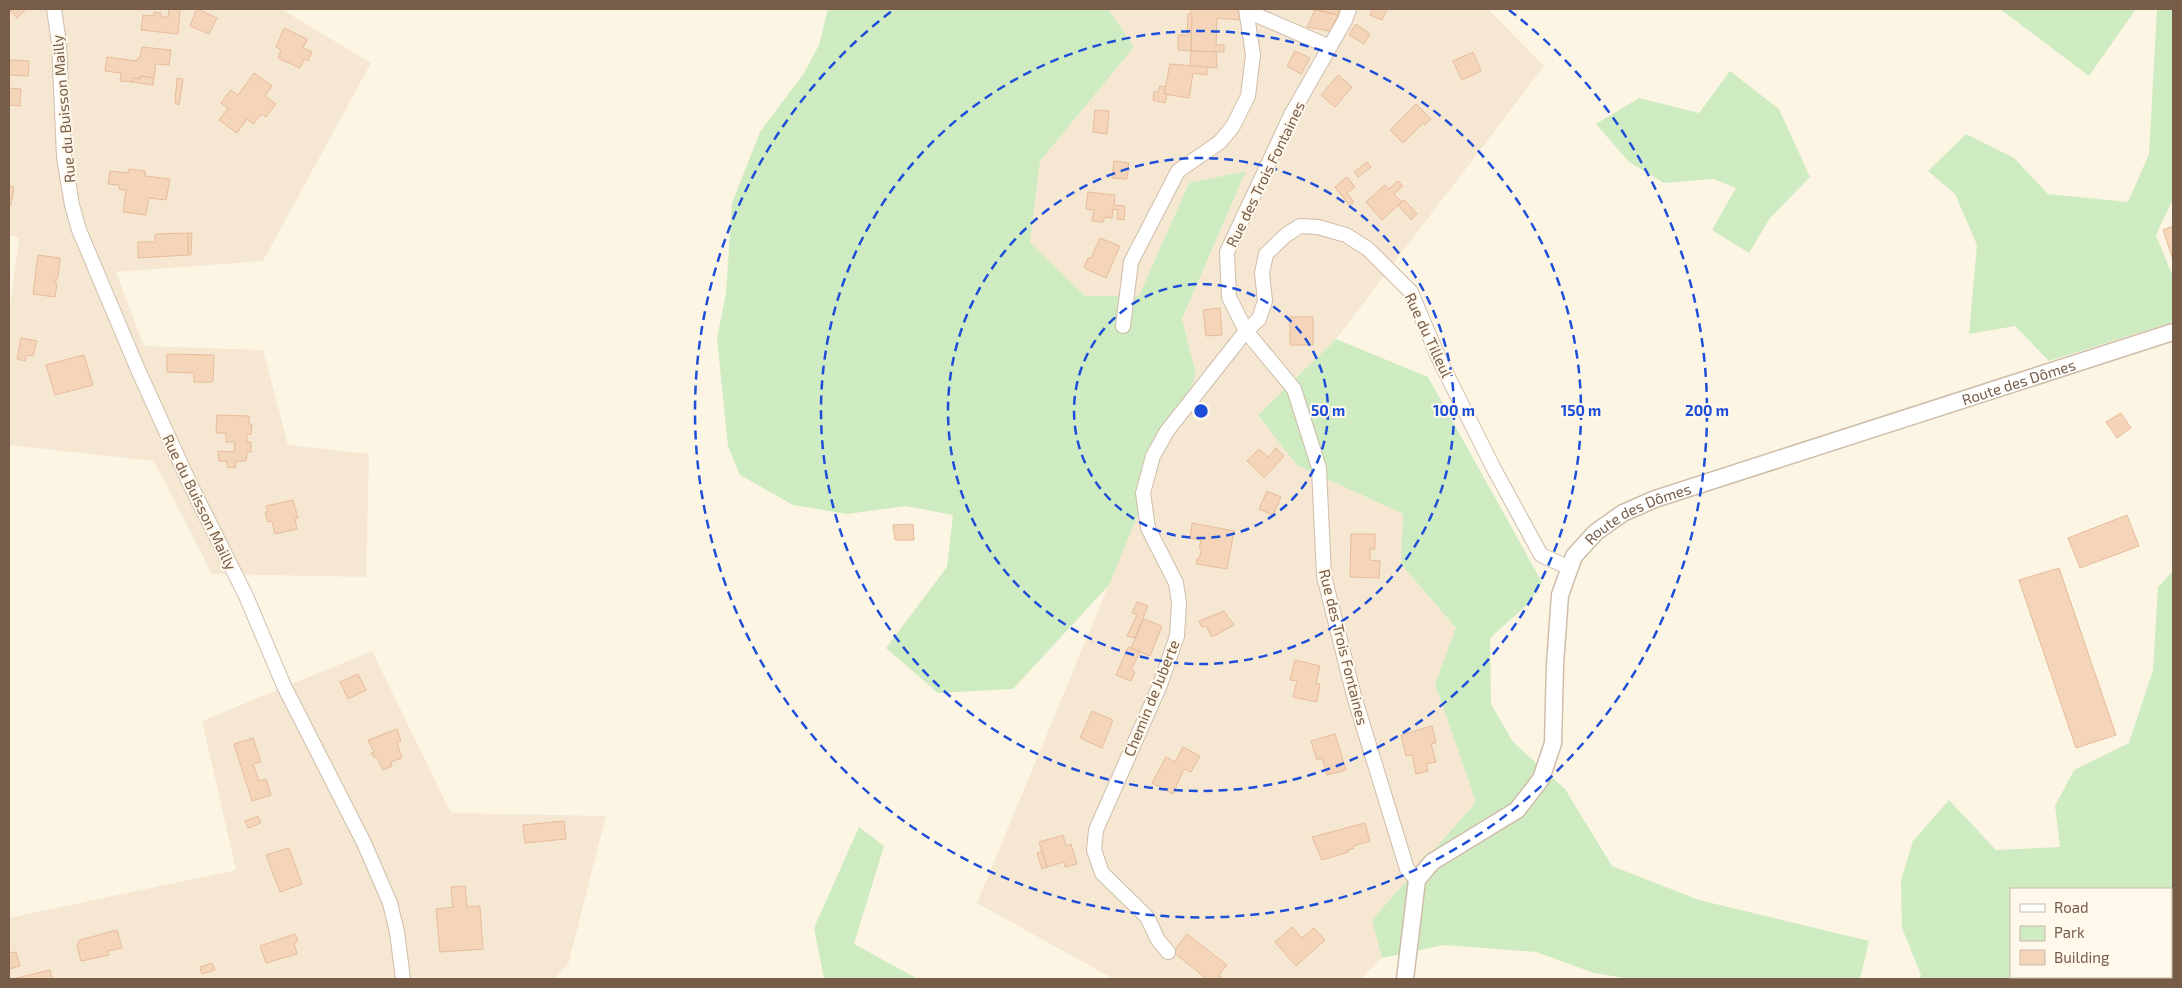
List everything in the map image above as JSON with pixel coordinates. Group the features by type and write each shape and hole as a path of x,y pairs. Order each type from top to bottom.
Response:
{"street":[{"name":"Rue du Buisson Mailly","path":"54,9 59,43 64,157 72,205 79,230 117,322 182,465 246,596 284,686 368,851 390,902 397,932 403,979"},
{"name":"Rue des Trois Fontaines","path":"1349,9 1330,47 1291,115 1227,252 1229,297 1246,331 1294,389 1319,468 1324,576 1349,677 1407,869 1417,880"},
{"path":"1247,10 1330,47"},
{"path":"1123,326 1131,262 1178,171 1220,142 1233,126 1248,96 1253,55 1247,10"},
{"name":"Rue du Tilleul","path":"1246,331 1259,319 1265,301 1262,273 1266,254 1286,235 1300,226 1318,227 1346,235 1368,249 1411,292 1438,358 1493,467 1541,555 1570,568"},
{"name":"Chemin de Juberte","path":"1168,952 1158,940 1147,917 1102,873 1094,850 1096,830 1160,685 1177,636 1179,603 1176,583 1148,528 1144,493 1154,456 1166,431 1246,331"},
{"name":"Route des Dômes","path":"1417,880 1432,862 1517,810 1541,779 1553,743 1555,665 1560,595 1574,556 1596,532 1623,513 1655,499 2173,332"},
{"path":"1405,979 1417,880"}],"shaded area":[{"path":"9,9 281,9 371,63 263,261 116,272 144,346 263,350 288,445 369,454 366,577 212,574 154,461 9,445 9,315 19,238 9,235"},
{"path":"1108,9 1488,9 1544,66 1336,339 1258,415 1297,465 1403,514 1401,564 1456,628 1435,684 1476,802 1372,920 1382,958 1360,979 1114,979 977,903 1196,374 1182,320 1246,171 1189,183 1139,297 1085,296 1030,243 1040,161 1134,47"},
{"path":"372,651 451,813 606,816 568,965 553,979 9,979 9,918 236,870 202,721"}],"green space":[{"path":"828,9 1108,9 1134,47 1040,161 1030,243 1085,296 1139,296 1189,183 1246,171 1182,319 1196,374 1109,585 1013,689 938,693 886,648 947,567 953,515 906,506 847,514 793,505 740,475 728,446 717,338 726,293 732,203 760,132 804,73 819,45"},
{"path":"2000,9 2136,9 2089,76"},
{"path":"2157,9 2173,9 2173,199 2156,235 2173,277 2173,322 2049,361 2015,326 1969,334 1977,245 1955,194 1928,171 1966,134 2014,158 2048,194 2128,202 2149,154"},
{"path":"1730,71 1779,109 1810,177 1770,218 1749,253 1712,230 1736,188 1713,179 1664,183 1629,162 1596,124 1639,98 1699,113"},
{"path":"1336,339 1428,377 1542,582 1528,604 1490,638 1491,704 1513,742 1565,789 1612,866 1699,900 1869,941 1860,979 1631,979 1594,973 1536,952 1444,945 1382,958 1372,920 1476,802 1435,684 1456,628 1401,564 1403,514 1297,465 1258,415"},
{"path":"2172,572 2173,979 1918,979 1921,975 1902,928 1901,880 1913,841 1949,800 1996,850 2060,847 2055,806 2074,770 2129,743 2153,670 2158,587"},
{"path":"859,827 884,846 854,944 918,979 824,979 814,928"}],"building":[{"path":"9,9 26,9 17,18"},
{"path":"169,9 180,9 178,34 141,30 143,15 154,16 154,12 161,13 161,17 168,17"},
{"path":"197,9 217,18 209,34 190,26"},
{"path":"1191,9 1238,9 1241,20 1217,18 1216,45 1224,45 1224,52 1191,51"},
{"path":"1314,9 1339,9 1338,15"},
{"path":"1372,9 1387,9 1382,20 1370,15"},
{"path":"1315,10 1338,15 1330,31 1307,27"},
{"path":"1188,14 1192,14 1191,51 1178,50 1178,35 1187,35"},
{"path":"1356,24 1370,34 1364,44 1349,35"},
{"path":"284,28 307,39 303,48 312,52 308,61 304,59 300,68 278,58 281,50 276,47"},
{"path":"142,47 171,50 169,65 156,64 154,78 141,76 140,79 133,78 132,82 120,81 121,73 105,71 107,57 137,61 140,58"},
{"path":"1191,51 1216,52 1217,68 1190,66"},
{"path":"1295,51 1310,58 1301,74 1287,66"},
{"path":"1473,52 1481,71 1462,80 1453,61"},
{"path":"9,60 29,61 28,76 9,75"},
{"path":"1170,64 1207,67 1207,75 1193,73 1189,98 1164,94"},
{"path":"254,73 272,86 265,96 276,104 266,117 262,114 253,124 247,119 237,133 219,120 228,108 221,103 231,90 238,95"},
{"path":"1338,75 1352,87 1335,107 1321,95"},
{"path":"141,76 154,78 153,85 132,82 133,78 140,79"},
{"path":"177,78 183,79 179,105 175,103"},
{"path":"1160,86 1165,87 1164,94 1167,94 1165,103 1153,100 1154,92 1158,92"},
{"path":"9,88 21,89 20,106 9,105"},
{"path":"1416,104 1431,119 1425,125 1423,123 1403,143 1390,130"},
{"path":"1095,110 1109,111 1107,134 1093,132"},
{"path":"1114,161 1129,163 1127,179 1112,178"},
{"path":"1367,162 1371,167 1358,177 1354,172"},
{"path":"129,169 145,171 145,176 170,179 166,200 149,198 146,215 123,212 126,190 119,189 119,185 108,184 110,171 128,173"},
{"path":"1347,177 1355,187 1347,193 1354,202 1350,206 1335,187"},
{"path":"1398,181 1403,186 1394,194 1402,202 1382,220 1366,202 1385,185 1389,189"},
{"path":"9,186 14,187 11,205 9,205"},
{"path":"1088,192 1115,195 1114,205 1125,206 1124,220 1117,219 1118,210 1113,209 1112,218 1105,217 1103,222 1092,221 1094,210 1086,209"},
{"path":"1404,200 1417,214 1411,220 1398,205"},
{"path":"2173,226 2173,260 2163,230"},
{"path":"188,233 192,233 191,255 188,255"},
{"path":"188,233 188,255 138,258 138,242 155,242 155,234"},
{"path":"1100,238 1120,246 1106,278 1084,268"},
{"path":"38,255 60,258 58,277 54,283 57,284 55,297 33,294"},
{"path":"1220,308 1222,335 1206,336 1203,310"},
{"path":"1290,317 1313,317 1313,345 1290,345"},
{"path":"21,338 37,341 33,356 26,355 25,361 17,359"},
{"path":"167,354 214,355 213,382 194,382 194,373 167,372"},
{"path":"84,355 93,385 55,395 46,365"},
{"path":"2121,413 2131,428 2117,438 2106,422"},
{"path":"217,415 249,416 249,424 252,424 251,434 247,435 247,442 251,442 251,452 247,452 246,461 236,461 235,468 227,467 227,461 219,461 218,451 234,452 235,442 226,442 226,433 216,433"},
{"path":"1276,448 1284,456 1264,478 1247,461 1259,449 1268,457"},
{"path":"1267,491 1281,497 1273,515 1259,509"},
{"path":"293,500 298,518 295,519 297,529 275,534 272,521 268,522 265,512 268,512 266,506"},
{"path":"2127,515 2139,546 2080,568 2068,538"},
{"path":"1192,523 1234,531 1227,569 1196,564 1202,548 1199,548 1201,540 1190,538"},
{"path":"913,524 914,540 895,540 893,525"},
{"path":"1351,534 1375,534 1375,549 1370,549 1370,560 1380,561 1379,578 1350,577"},
{"path":"2059,568 2116,735 2076,748 2019,580"},
{"path":"1137,602 1148,606 1135,638 1127,636 1137,615 1132,613"},
{"path":"1224,611 1234,625 1212,637 1206,626 1202,627 1199,621"},
{"path":"1144,619 1162,626 1150,656 1131,648"},
{"path":"1128,647 1140,652 1131,670 1135,672 1131,681 1116,675"},
{"path":"1295,660 1320,666 1316,683 1320,684 1317,702 1293,697 1297,681 1290,680"},
{"path":"358,674 366,690 348,699 340,682"},
{"path":"1092,711 1113,720 1102,748 1080,738"},
{"path":"1432,726 1436,743 1431,744 1436,762 1426,764 1428,771 1416,774 1412,755 1406,756 1401,735"},
{"path":"397,729 401,741 397,743 402,758 391,762 392,766 383,770 377,757 374,757 371,753 374,752 368,740"},
{"path":"1335,734 1346,770 1327,775 1322,758 1317,760 1311,741"},
{"path":"253,738 261,762 253,764 259,781 266,779 271,795 252,801 234,744"},
{"path":"1183,747 1200,756 1191,772 1184,769 1173,794 1152,783 1166,757 1175,762"},
{"path":"258,816 261,823 248,828 245,821"},
{"path":"564,821 566,839 525,843 523,825"},
{"path":"1365,823 1370,841 1353,846 1354,848 1348,850 1348,852 1322,860 1312,837"},
{"path":"1063,835 1066,846 1071,844 1077,864 1065,867 1064,862 1047,867 1039,842"},
{"path":"289,848 302,884 280,892 266,855"},
{"path":"1042,851 1047,867 1042,869 1037,853"},
{"path":"465,886 467,907 480,906 483,949 440,952 436,909 453,907 451,887"},
{"path":"1292,927 1302,938 1314,928 1325,940 1296,966 1275,942"},
{"path":"117,930 122,948 108,951 109,955 81,961 77,945 80,940"},
{"path":"295,934 298,941 294,943 297,954 266,963 260,946"},
{"path":"1187,934 1227,965 1219,975 1223,979 1207,979 1173,952"},
{"path":"16,952 20,966 10,969 9,953"},
{"path":"212,963 215,970 202,974 200,967"},
{"path":"50,970 52,979 13,979"}]}
